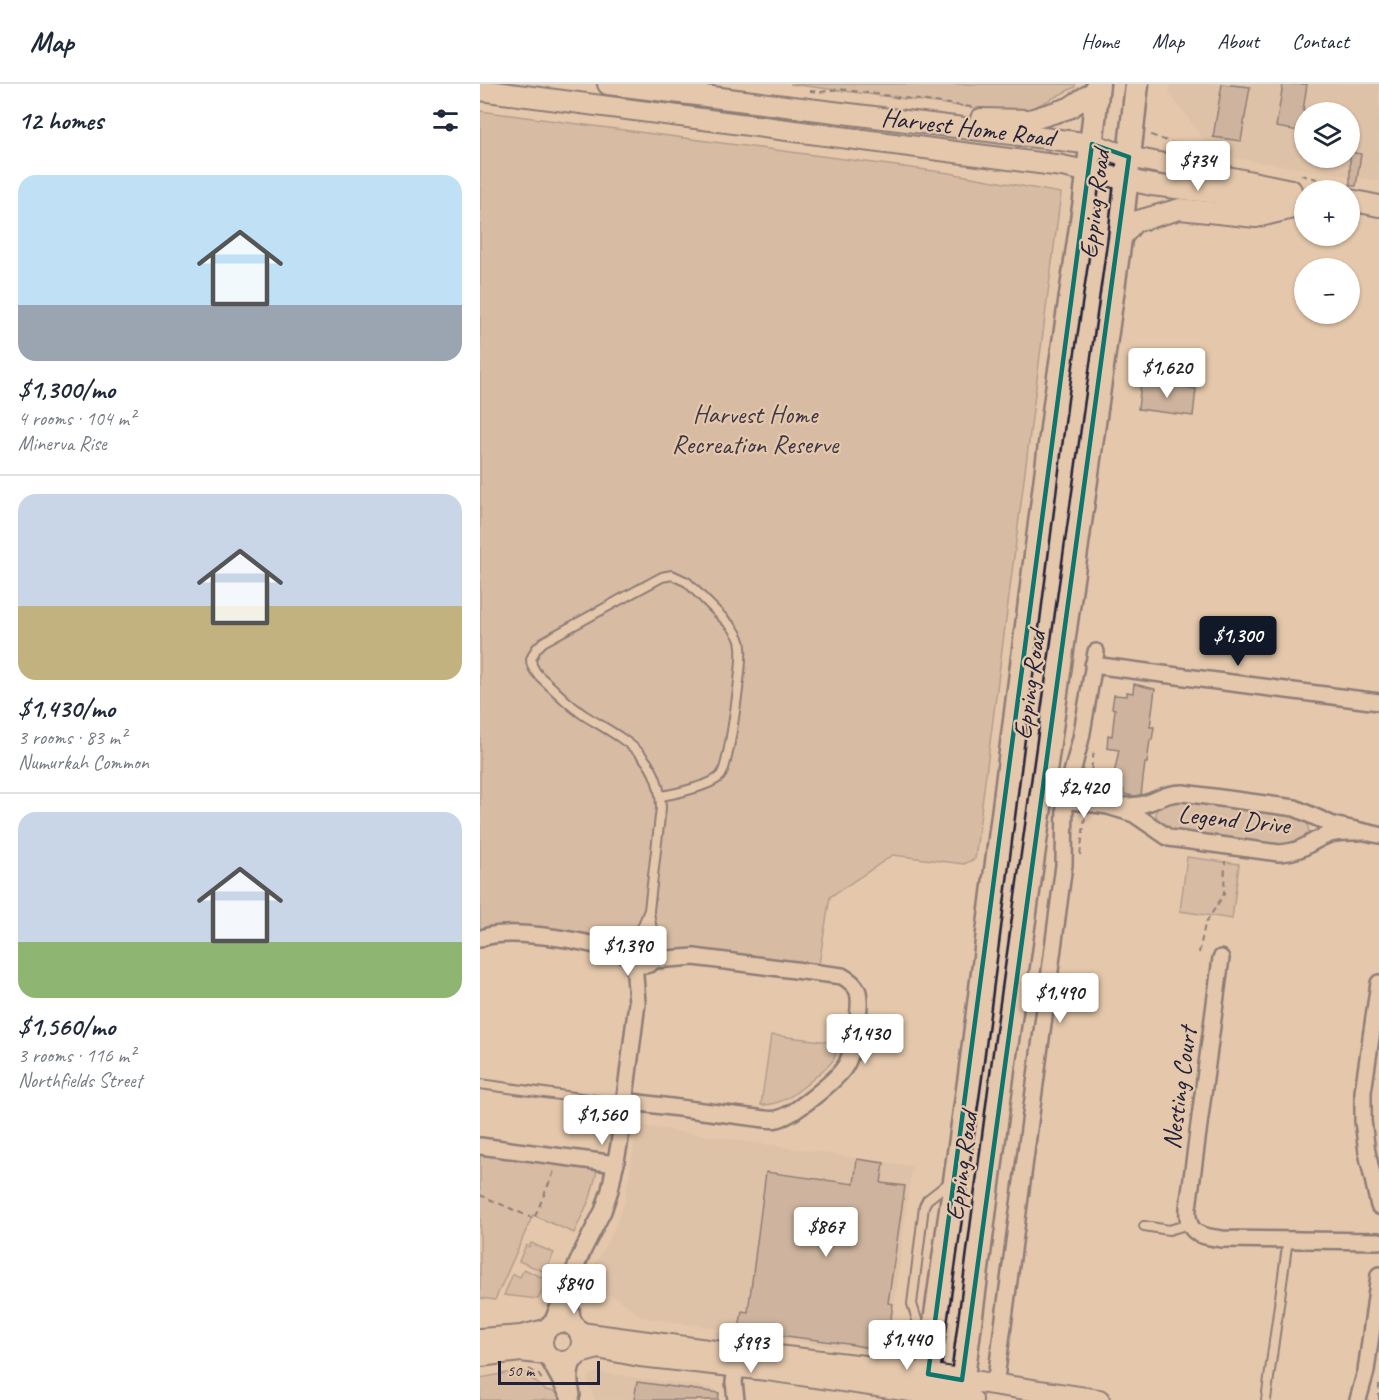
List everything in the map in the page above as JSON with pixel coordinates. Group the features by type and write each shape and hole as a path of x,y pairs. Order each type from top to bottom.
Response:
{"main road":[{"name":"Epping Road","path":"963,1395 1001,1080 1120,239 1137,84"},
{"name":"Epping Road","path":"926,1389 1001,835 1056,397 1089,172 1098,86"}],"street":[{"name":"Harvest Home Road","path":"608,84 1092,144 1129,157 1294,190"},
{"path":"870,117 1030,120 1069,108 1098,86"},
{"name":"Harvest Home Road","path":"480,90 1062,166 1127,180 1294,203"},
{"path":"1360,202 1379,206"},
{"path":"1360,206 1379,206"},
{"path":"1120,239 1134,222 1180,209 1256,217 1294,207"},
{"path":"994,1393 1064,865 1065,800 1081,738 1094,659 1379,702"},
{"name":"Legend Drive","path":"1065,800 1108,806 1135,806 1170,793 1183,793 1295,808 1333,825 1379,835"},
{"name":"Legend Drive","path":"1155,828 1151,817 1153,808 1161,796"},
{"name":"Legend Drive","path":"1108,806 1134,814 1169,838 1279,853 1295,852 1333,833 1359,832"},
{"name":"Legend Drive","path":"1310,845 1315,833 1312,816"},
{"path":"480,939 490,935 508,934 593,944 610,948 641,965 654,953 834,975 848,979 857,989 859,999 850,1058 841,1073 796,1110 780,1119 624,1102"},
{"path":"572,1400 546,1355 542,1342 603,1211 616,1164 637,1003 654,953 646,938 636,941 593,944"},
{"path":"636,941 631,950 637,1003"},
{"name":"Nesting Court","path":"1189,1224 1188,1208 1221,958"},
{"path":"1379,983 1363,1112 1367,1152 1377,1184 1379,1206"},
{"path":"480,1146 616,1164"},
{"path":"1189,1224 1197,1234 1207,1237 1379,1241"},
{"path":"1358,1400 1366,1371 1379,1275"},
{"path":"568,1289 572,1318 583,1343 570,1368 569,1381 572,1400"},
{"path":"480,1339 521,1336 565,1322 579,1331 741,1361 767,1370 888,1393 926,1389"},
{"path":"480,1356 521,1352 546,1355 561,1363 598,1348 639,1356 741,1361 768,1355 963,1395 994,1393 1099,1400"},
{"path":"736,1398 742,1383 741,1361"},
{"path":"1366,1371 1367,1400"}],"lane":[{"path":"654,953 649,910 661,796 655,774 640,751 571,706 534,670 531,659 543,642 662,577 672,575 687,582 732,627 738,634 742,650 728,760 724,770 716,780 661,796"},
{"path":"636,941 649,910"},
{"path":"480,1084 624,1102"},
{"path":"1144,1226 1169,1230 1189,1224"},
{"path":"1266,1400 1288,1239"}],"path":[{"path":"1199,953 1205,924 1224,894 1227,846"},
{"path":"480,1195 533,1217 560,1158"},
{"path":"1379,1384 1379,1400"}],"highlighted area":[{"path":"1092,144 1129,157 962,1380 928,1374"}],"shaded area":[{"path":"1170,84 1379,84 1379,181 1297,168 1360,168 1360,102 1294,102 1294,168 1215,155 1169,93"},
{"path":"638,1125 912,1166 888,1356 642,1317 615,1297 585,1289 624,1203"},
{"path":"596,1372 714,1388 720,1395 719,1400 595,1400 587,1381 588,1376"}],"green space":[{"path":"790,84 1075,84 1075,87 1021,114"},
{"name":"Harvest Home Recreation Reserve","path":"480,111 949,173 1061,193 975,859 964,864 893,855 830,897 819,964 660,949 654,939 630,936 480,936"},
{"path":"1169,798 1290,812 1307,821 1309,833 1307,838 1285,848 1174,834 1162,827 1156,817 1157,806"},
{"path":"1187,857 1239,864 1232,919 1180,911"},
{"path":"771,1035 838,1043 834,1059 806,1085 780,1101 761,1105"},
{"path":"480,1148 599,1164 590,1198 574,1233 533,1215 495,1300 480,1298"},
{"path":"531,1243 554,1253 545,1272 519,1261 526,1245 529,1247"},
{"path":"524,1269 547,1280 538,1299 504,1295 513,1274 520,1277"},
{"path":"522,1370 545,1390 556,1392 560,1400 480,1400 480,1378"}],"building":[{"path":"1222,84 1250,87 1241,141 1213,137"},
{"path":"1283,84 1307,84 1304,102 1294,102 1294,130 1276,127"},
{"path":"1350,168 1359,168 1357,180 1350,180"},
{"path":"1141,382 1196,389 1193,416 1138,409"},
{"path":"1134,684 1155,689 1150,727 1154,727 1152,740 1150,740 1147,763 1145,763 1141,795 1134,796 1123,794 1124,790 1117,789 1117,785 1112,784 1119,750 1107,748 1108,735 1112,736 1114,695 1127,696 1127,692 1133,693"},
{"path":"857,1159 884,1163 881,1183 905,1186 888,1303 893,1304 886,1351 739,1330 742,1311 748,1312 766,1172 854,1184"},
{"path":"637,1382 719,1393 718,1400 634,1400"}]}
